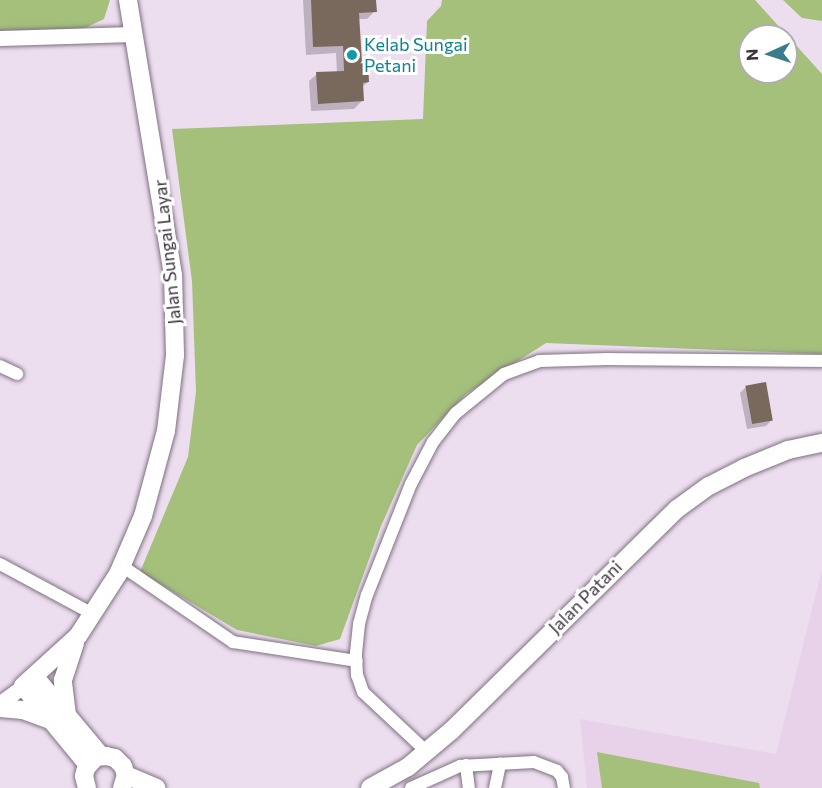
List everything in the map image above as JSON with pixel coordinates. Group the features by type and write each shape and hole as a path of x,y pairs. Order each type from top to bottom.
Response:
{"main road":[{"name":"Jalan Sungai Layar","path":"29,681 78,636 122,566 143,516 163,446 173,379 177,328 174,275 128,0"},
{"name":"Jalan Patani","path":"370,788 397,783 676,509 710,486 744,468 788,450 822,443"},
{"path":"60,718 63,680 78,636"},
{"path":"29,681 94,760"},
{"path":"0,708 23,710 60,718"},
{"path":"87,788 84,776 94,760 111,756 120,761 124,782 156,788"}],"street":[{"path":"0,38 134,34"},
{"path":"427,752 363,692 357,675 359,624 367,595 418,469 433,442 456,413 504,374 539,361 822,361"},
{"path":"0,366 17,375"},
{"path":"0,564 93,614"},
{"path":"122,566 233,642 357,661"},
{"name":"Jalan Sungai Layar","path":"0,703 29,681"},
{"path":"411,788 451,769 466,765 534,762 550,766 562,777 564,788"},
{"path":"495,788 500,764"},
{"path":"466,765 469,788"}],"shaded area":[{"path":"822,569 822,788 587,788 580,719 776,754"}],"green space":[{"path":"0,0 110,0 104,19 83,29 0,31"},
{"path":"442,0 755,0 777,24 738,24 738,84 798,84 798,47 822,74 822,354 546,343 466,394 417,445 381,526 340,639 316,646 237,630 140,572 188,457 196,392 192,281 172,129 423,119 427,21 441,6"},
{"path":"783,0 822,0 822,21 802,18"},
{"path":"597,752 759,783 760,788 602,788"}],"building":[{"name":"Kelab Sungai Petani","path":"311,0 376,0 377,12 359,13 362,63 368,62 369,82 363,83 364,101 318,104 316,72 344,71 343,46 313,47"},
{"path":"766,382 773,420 752,424 745,386"}],"place":[{"name":"Kelab Sungai Petani","path":"352,55"}]}
